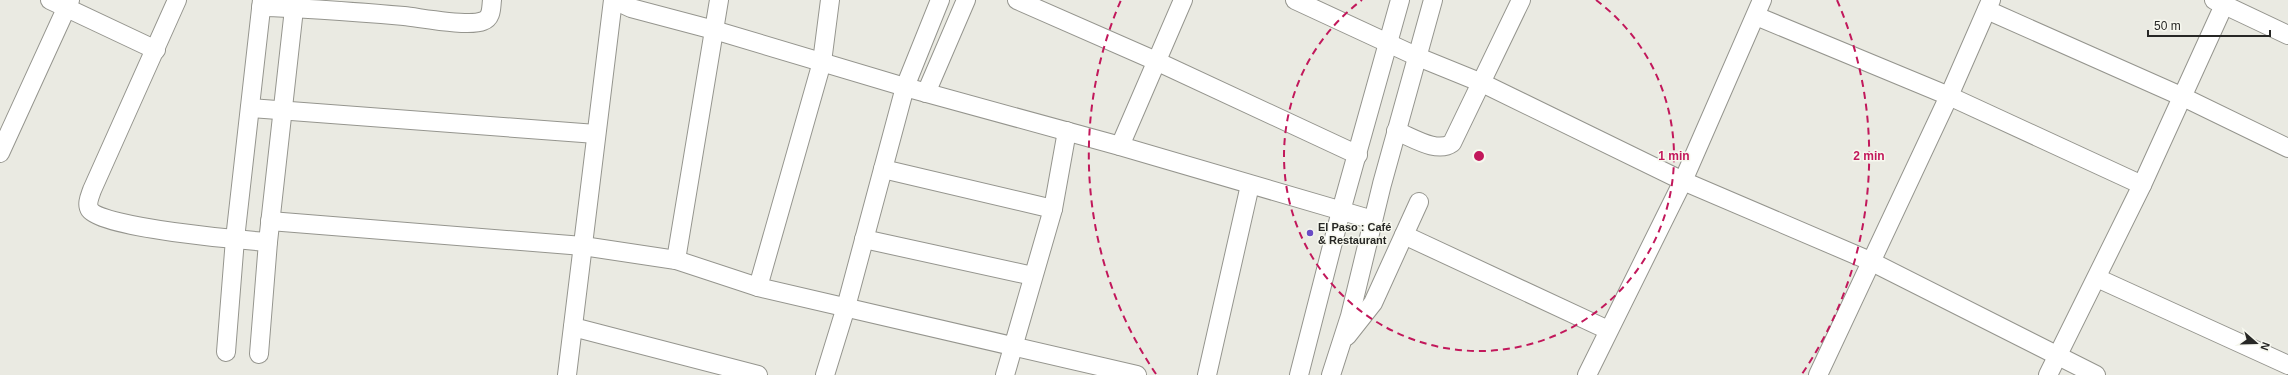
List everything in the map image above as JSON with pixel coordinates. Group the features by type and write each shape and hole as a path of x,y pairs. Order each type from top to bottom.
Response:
{"street":[{"path":"50,0 68,4 156,50"},
{"path":"177,0 156,50 92,190 88,201 90,211 106,219 124,224 268,242"},
{"path":"226,352 235,239 261,4 404,8 453,22 480,22 485,21 490,15 492,0"},
{"path":"567,375 613,0 631,8 714,30 926,93 1120,146 1373,220"},
{"path":"676,260 719,0"},
{"path":"758,287 822,62 830,0"},
{"path":"825,375 846,307 905,87 940,0"},
{"path":"926,93 966,0"},
{"path":"1017,0 1156,61 1358,155"},
{"path":"1120,146 1183,0"},
{"path":"1295,0 1418,57 1482,83 1683,181 1870,261 2096,375"},
{"path":"1299,375 1341,211 1390,43 1400,0"},
{"path":"1336,374 1342,343 1396,131 1433,0"},
{"path":"1396,131 1438,148 1448,146 1455,139 1521,0"},
{"path":"2048,375 2098,278 2183,97 2219,2 2288,35"},
{"path":"2,144 68,4"},
{"path":"259,354 270,221 295,4"},
{"path":"1818,375 1870,261 1949,96 1989,5 2288,148"},
{"path":"1587,375 1683,181 1759,8 2142,185"},
{"path":"250,108 283,109 596,134"},
{"path":"1005,375 1012,345 1053,208 1067,131"},
{"path":"883,169 1053,208"},
{"path":"1207,375 1250,185"},
{"path":"1342,343 1373,303 1419,202"},
{"path":"270,221 583,246 676,260 758,287 1138,375"},
{"path":"1404,235 1608,330"},
{"path":"864,239 1033,276"},
{"path":"2098,278 2288,365"},
{"path":"573,327 747,373"}],"place":[{"name":"El Paso : Café & Restaurant","path":"1310,233"}]}
